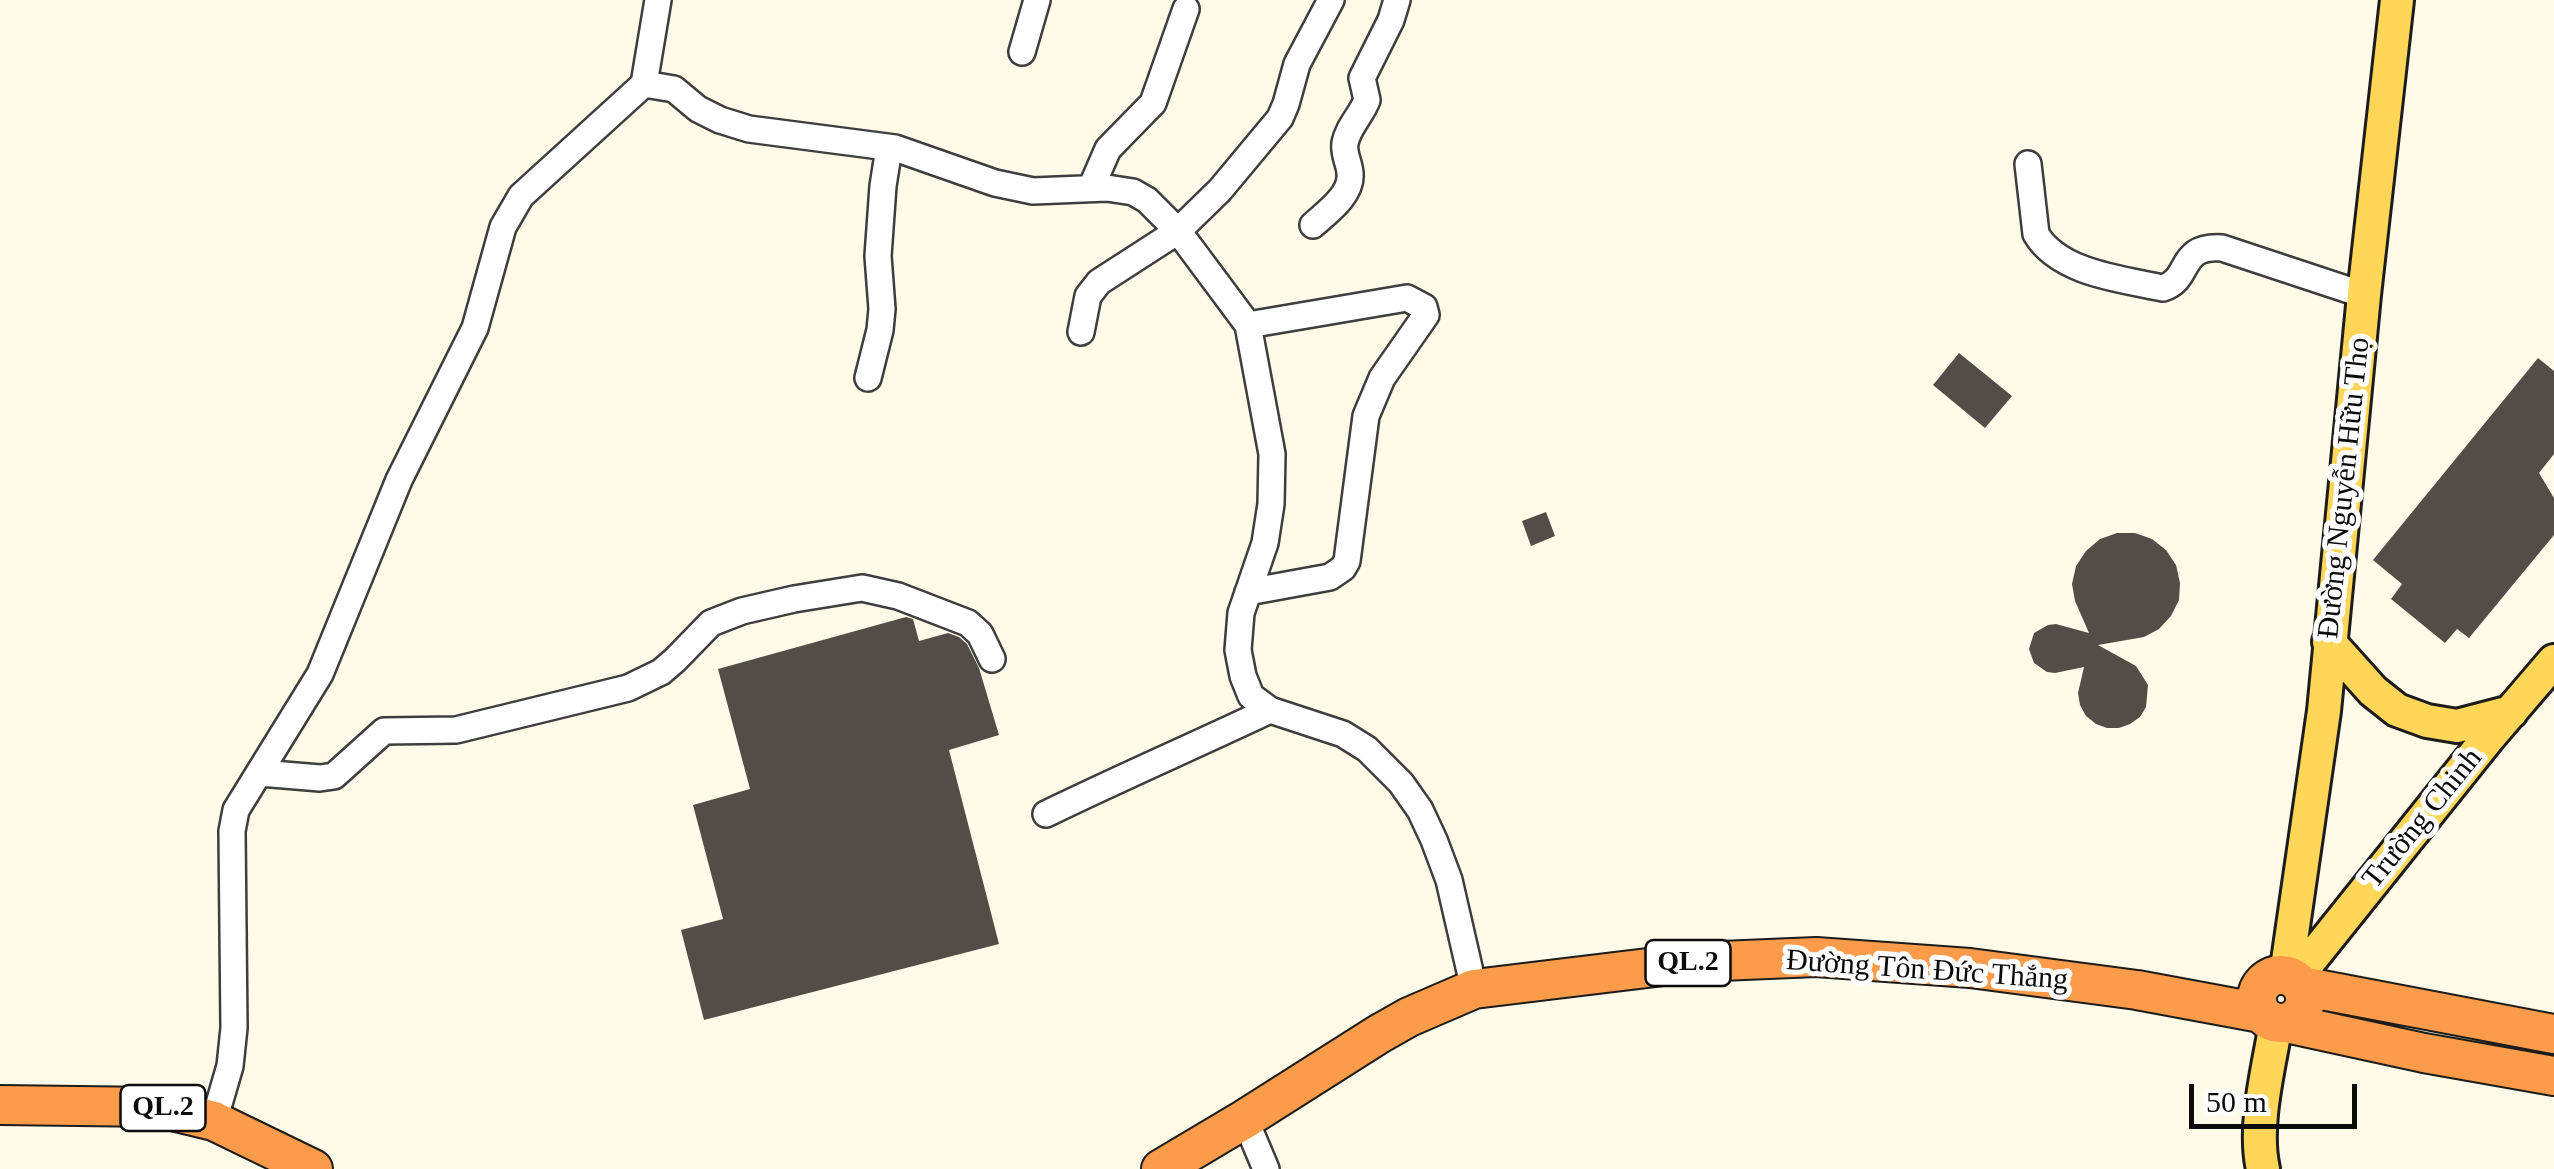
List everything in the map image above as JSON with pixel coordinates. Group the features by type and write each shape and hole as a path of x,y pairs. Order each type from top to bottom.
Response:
{"highway":[{"name":"Đường Tôn Đức Thắng","path":"1161,1169 1379,1034 1474,989 1698,962 1816,956 1970,968 2137,990 2274,1020"},
{"path":"2274,1020 2257,1004 2257,994 2276,975 2554,1034"},
{"name":"QL.2","path":"2274,1020 2554,1076"},
{"name":"QL.2","path":"0,1104 156,1107 214,1121 313,1169"}],"main road":[{"name":"Đường Nguyễn Hữu Thọ","path":"2294,980 2397,0"},
{"path":"2330,642 2373,691 2397,710 2456,726 2511,712"},
{"name":"Trường Chinh","path":"2294,980 2554,661"},
{"path":"2263,1169 2263,1106 2274,1020"}],"street":[{"path":"214,1121 230,1066 234,1028 232,831 236,810 320,674 399,480 475,328 510,212 521,196 644,84 658,0"},
{"path":"1022,52 1037,0"},
{"path":"1081,332 1088,296 1099,282 1178,232 1220,190 1280,118 1297,64 1331,0"},
{"path":"1313,226 1342,197 1350,183 1345,143 1368,100 1362,78 1398,0"},
{"path":"1091,188 1108,148 1153,103 1186,9"},
{"path":"644,84 674,89 698,110 748,129 889,148 995,183 1033,191 1108,188 1134,192 1178,232 1248,325 1272,454 1272,504 1265,542 1241,614 1238,650 1243,676 1251,696 1270,710 1342,734 1367,749 1401,783 1420,810 1449,880 1474,989"},
{"path":"868,378 882,309 878,256 889,148"},
{"path":"2028,164 2036,234 2041,243 2068,264 2162,288 2175,282 2196,251 2222,248 2364,295"},
{"path":"1248,325 1406,298 1424,307 1426,315 1382,378 1366,416 1343,568 1330,577 1248,592"},
{"path":"260,773 334,776 384,731 456,730 628,688 661,672 711,623 742,611 862,588 898,596 968,623 980,634 992,659"},
{"path":"1046,814 1270,710"},
{"path":"1245,1120 1266,1169"}],"building":[{"path":"1959,353 2012,396 1985,428 1933,385"},
{"path":"2538,358 2554,371 2554,454 2539,473 2554,498 2554,535 2469,638 2457,629 2445,643 2391,599 2402,584 2373,560"},
{"path":"1546,512 1555,536 1531,546 1522,521"},
{"path":"2117,533 2135,533 2166,550 2176,565 2180,583 2179,600 2159,629 2144,637 2098,645 2136,666 2148,685 2146,707 2140,717 2119,728 2107,728 2086,716 2080,705 2078,693 2084,667 2047,672 2034,663 2029,649 2034,633 2048,625 2089,633 2075,601 2072,584 2076,566 2100,539"},
{"path":"906,617 913,619 919,641 948,633 967,644 979,668 999,735 949,750 999,944 704,1020 681,930 723,919 693,805 750,789 718,669"}]}
